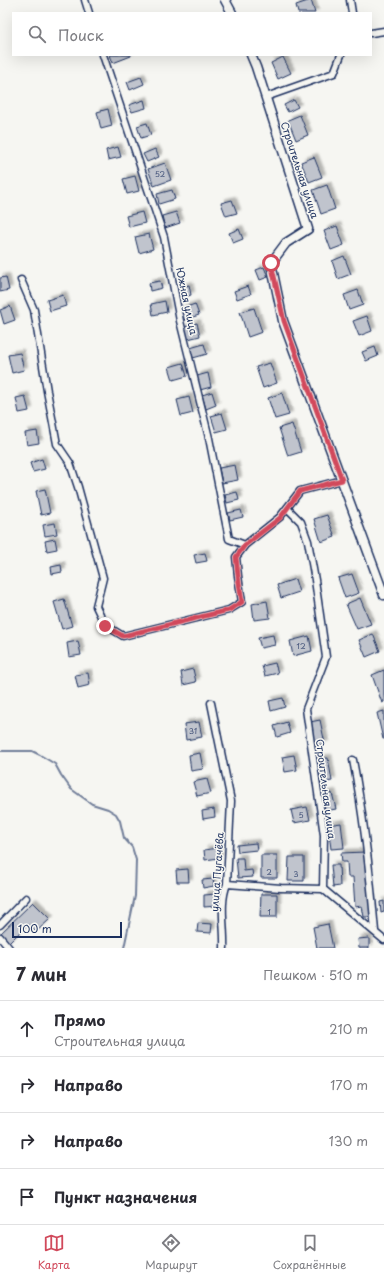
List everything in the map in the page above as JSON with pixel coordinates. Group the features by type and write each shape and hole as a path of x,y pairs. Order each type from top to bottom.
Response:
{"street":[{"path":"85,0 89,12"},
{"path":"350,0 352,12"},
{"path":"372,33 384,32"},
{"name":"Южная улица","path":"103,56 164,237 180,321 209,438 229,539 245,545"},
{"name":"Строительная улица","path":"251,56 308,229 286,243 271,263 284,321 384,595"},
{"path":"266,97 334,73 341,56"},
{"path":"21,280 34,310 57,444 70,463 103,578 96,606 105,626 123,636 229,610 242,602 236,557 245,545 280,518 300,491 342,480"},
{"name":"Строительная улица","path":"287,508 301,522 308,540 326,657 306,709 324,835 323,889"},
{"name":"улица Пугачёва","path":"211,702 231,801 227,884 223,902 224,948"},
{"path":"353,760 361,801 370,870 375,931"},
{"path":"227,884 323,889 384,940"},
{"path":"0,925 26,898"},
{"path":"0,937 9,948"}],"building":[{"path":"311,0 315,12 298,12 296,5"},
{"path":"110,56 131,56 113,63"},
{"path":"283,57 291,73 278,79 271,63"},
{"path":"141,77 144,84 130,90 127,82"},
{"path":"144,100 146,108 132,112 129,105"},
{"path":"294,100 298,107 288,112 284,105"},
{"path":"108,109 112,126 101,129 97,112"},
{"path":"300,115 308,135 296,140 288,120"},
{"path":"147,123 151,135 141,138 137,126"},
{"path":"118,147 121,157 108,160 106,150"},
{"path":"155,149 159,157 147,162 143,154"},
{"path":"314,157 322,177 309,182 301,162"},
{"path":"165,163 171,180 154,186 148,169"},
{"path":"135,176 139,191 127,194 123,179"},
{"path":"327,185 335,209 321,214 313,190"},
{"path":"172,190 175,199 159,204 157,194"},
{"path":"232,200 237,213 226,216 221,203"},
{"path":"142,212 145,223 129,227 126,216"},
{"path":"176,212 180,223 165,228 162,216"},
{"path":"337,226 344,245 331,250 324,231"},
{"path":"239,229 243,239 233,243 229,233"},
{"path":"149,234 153,249 139,253 135,237"},
{"path":"344,256 351,274 338,279 332,261"},
{"path":"264,267 268,277 260,280 256,270"},
{"path":"6,277 9,290 0,292 0,278"},
{"path":"160,281 162,288 150,291 149,283"},
{"path":"189,285 191,295 181,298 179,288"},
{"path":"248,286 251,294 237,299 234,291"},
{"path":"358,290 363,305 349,310 344,295"},
{"path":"63,295 66,306 50,311 47,300"},
{"path":"165,301 167,312 153,315 151,304"},
{"path":"195,304 199,315 184,320 181,309"},
{"path":"10,306 15,320 4,324 0,310"},
{"path":"254,308 262,332 248,337 240,312"},
{"path":"367,316 372,331 359,336 353,321"},
{"path":"197,323 200,336 188,339 184,327"},
{"path":"204,344 207,354 193,358 190,348"},
{"path":"375,347 378,356 366,361 362,352"},
{"path":"20,353 24,370 12,373 8,355"},
{"path":"183,363 187,376 173,380 169,367"},
{"path":"270,363 277,383 263,388 256,367"},
{"path":"208,373 211,387 200,390 197,376"},
{"path":"212,392 216,405 206,409 202,395"},
{"path":"282,393 289,415 275,419 268,398"},
{"path":"25,396 29,411 19,413 16,398"},
{"path":"189,397 193,413 181,416 177,400"},
{"path":"222,413 227,429 216,432 211,416"},
{"path":"292,424 301,452 288,456 279,428"},
{"path":"37,431 39,443 27,445 25,433"},
{"path":"42,459 45,469 33,472 30,463"},
{"path":"235,465 238,480 222,483 219,468"},
{"path":"45,489 50,513 41,515 36,491"},
{"path":"237,492 239,500 227,503 225,495"},
{"path":"241,510 243,517 230,520 228,513"},
{"path":"327,515 335,537 321,542 314,519"},
{"path":"55,523 57,534 45,536 43,525"},
{"path":"55,539 57,549 47,551 45,541"},
{"path":"205,553 207,561 196,563 194,555"},
{"path":"61,565 62,572 52,574 51,567"},
{"path":"352,574 359,593 345,598 338,578"},
{"path":"295,579 299,592 281,598 277,585"},
{"path":"360,598 371,624 357,629 346,604"},
{"path":"64,599 72,626 62,629 54,602"},
{"path":"267,601 270,618 254,620 252,604"},
{"path":"373,634 380,651 366,657 359,640"},
{"path":"273,635 275,645 261,648 258,638"},
{"path":"309,636 312,651 293,656 290,641"},
{"path":"78,641 81,655 69,657 67,643"},
{"path":"275,663 278,673 265,676 262,666"},
{"path":"193,669 196,682 183,685 181,672"},
{"path":"384,670 384,702 382,703 372,675"},
{"path":"88,673 90,685 78,688 75,675"},
{"path":"283,698 285,707 271,711 269,701"},
{"path":"384,711 384,739 383,739 377,713"},
{"path":"320,720 325,744 315,746 310,722"},
{"path":"199,722 202,737 186,740 184,724"},
{"path":"287,722 290,733 277,737 274,726"},
{"path":"200,753 203,769 191,771 189,755"},
{"path":"294,755 297,770 285,772 282,757"},
{"path":"328,758 332,781 320,783 317,759"},
{"path":"207,779 211,793 197,796 193,782"},
{"path":"332,793 336,809 325,811 322,795"},
{"path":"307,807 310,820 294,823 291,810"},
{"path":"214,809 215,817 203,819 202,811"},
{"path":"341,823 344,848 331,849 328,825"},
{"path":"256,843 257,850 238,852 237,845"},
{"path":"218,848 219,858 205,860 204,850"},
{"path":"365,852 371,917 364,917 362,906 355,907 353,877 348,877 347,862 342,862 341,853"},
{"path":"261,855 277,855 277,878 261,878"},
{"path":"289,857 304,857 304,881 288,881"},
{"path":"236,858 243,858 244,871 252,870 253,877 238,878"},
{"path":"331,865 339,865 340,886 333,887"},
{"path":"188,869 189,882 177,882 176,870"},
{"path":"213,879 214,886 203,888 202,880"},
{"path":"217,894 218,906 204,907 204,895"},
{"path":"261,894 277,894 277,917 260,917"},
{"path":"384,901 384,912 381,913 380,902"},
{"path":"33,902 50,919 36,932 28,924 9,943 0,934"},
{"path":"198,923 212,924 211,933 197,932"},
{"path":"328,924 333,948 317,948 313,927"},
{"path":"369,938 369,948 359,948 358,939"}],"waterway":[{"path":"0,751 32,751 40,755 55,764 71,789 92,804 108,809 116,814 120,821 124,838 132,847 136,860 135,896 124,948"}],"route":[{"path":"105,626 123,636 229,610 242,602 236,557 245,545 280,518 300,491 342,480 284,321 271,263"}]}
